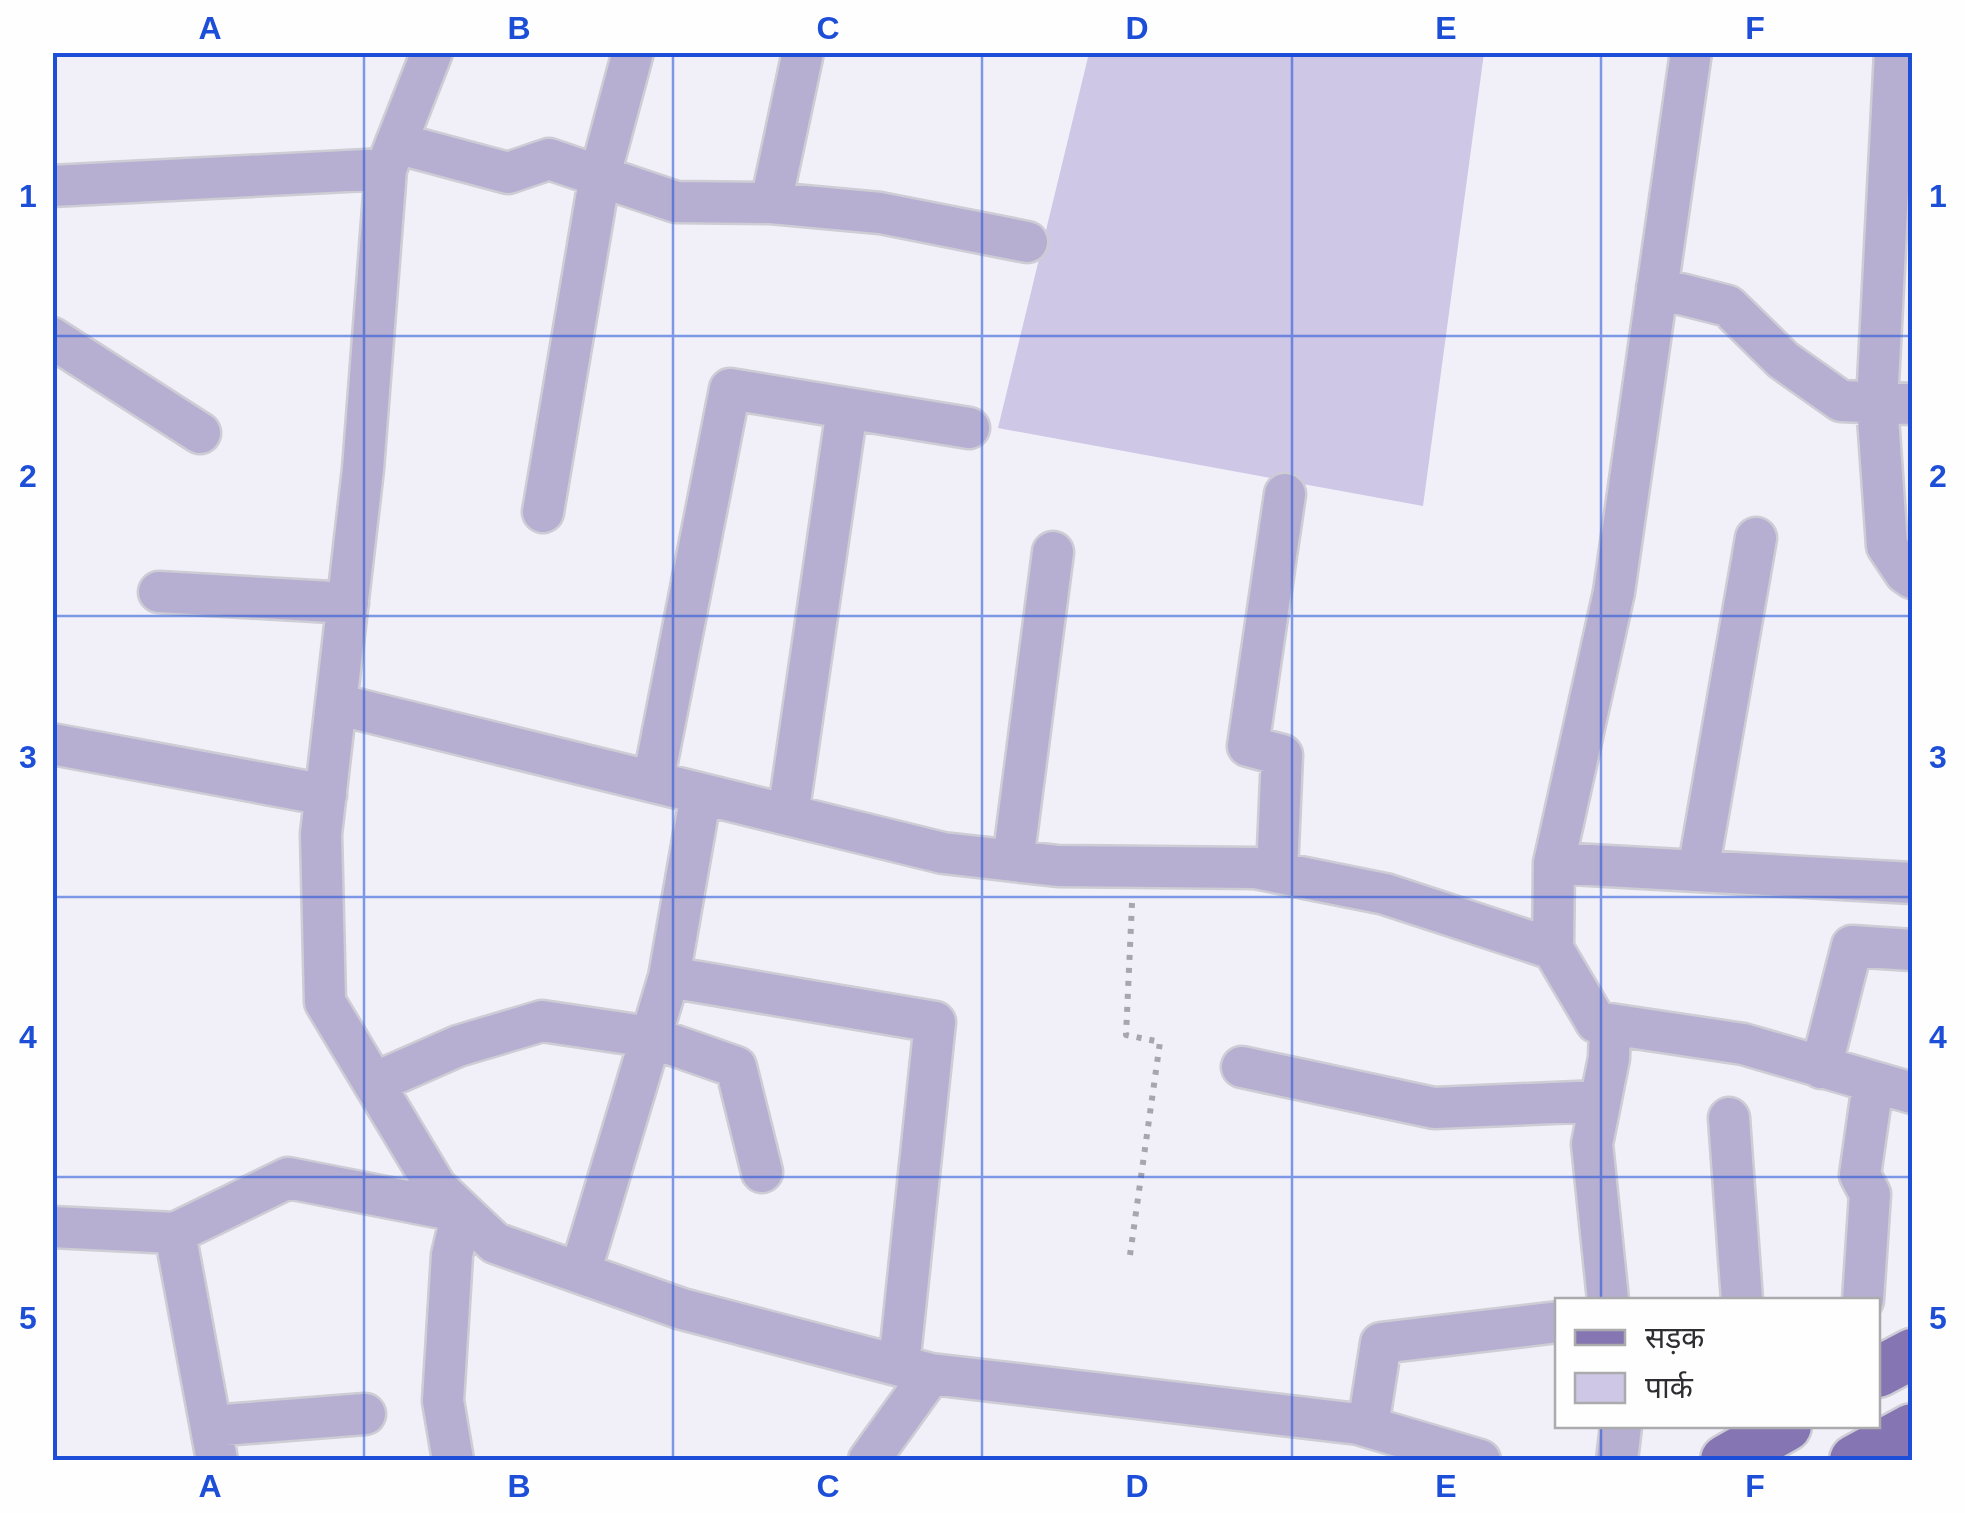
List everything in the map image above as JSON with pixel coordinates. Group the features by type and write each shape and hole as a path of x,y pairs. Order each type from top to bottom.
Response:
{"main road":[{"path":"1880,1371 1912,1354"},
{"path":"1856,1460 1912,1429"}],"street":[{"path":"432,52 391,156 363,468 321,834 326,1002 436,1187 495,1243 682,1309 915,1370 1368,1426 1480,1460"},
{"path":"543,512 600,175 634,52"},
{"path":"771,203 803,52"},
{"path":"1691,52 1614,592 1554,863 1552,949 1596,1022 1743,1044 1912,1093"},
{"path":"1895,52 1895,404 1887,546 1904,573 1912,578"},
{"path":"52,186 391,156 508,173 549,158 676,202 771,203 880,214 1027,242"},
{"path":"1657,288 1728,306 1783,360 1841,402 1895,404"},
{"path":"52,338 200,432"},
{"path":"653,782 730,389 969,428"},
{"path":"788,815 847,409"},
{"path":"1277,872 1282,755 1248,746 1286,494"},
{"path":"1698,871 1756,538"},
{"path":"1012,861 1053,552"},
{"path":"159,592 348,604"},
{"path":"336,704 942,853 1058,866 1256,868 1385,894 1552,949"},
{"path":"52,744 326,795"},
{"path":"580,1273 668,977 701,794"},
{"path":"1554,863 1912,883"},
{"path":"1821,1068 1852,946 1912,950"},
{"path":"668,977 935,1022 915,1370 869,1460"},
{"path":"374,1082 458,1046 542,1021 650,1037 736,1067 762,1172"},
{"path":"1608,1298 1592,1144 1610,1025"},
{"path":"1242,1067 1434,1108 1600,1101"},
{"path":"1863,1298 1870,1194 1860,1175 1873,1084"},
{"path":"1729,1118 1742,1298"},
{"path":"52,1227 175,1232 288,1178 462,1212"},
{"path":"453,1460 443,1401 452,1255 462,1212"},
{"path":"175,1232 214,1443 365,1414"},
{"path":"1368,1426 1381,1344 1555,1322"},
{"path":"1617,1460 1621,1428"}],"path":[{"path":"1130,1256 1160,1042 1126,1035 1133,866"}],"green space":[{"path":"1089,53 1484,53 1423,506 998,428"}]}
